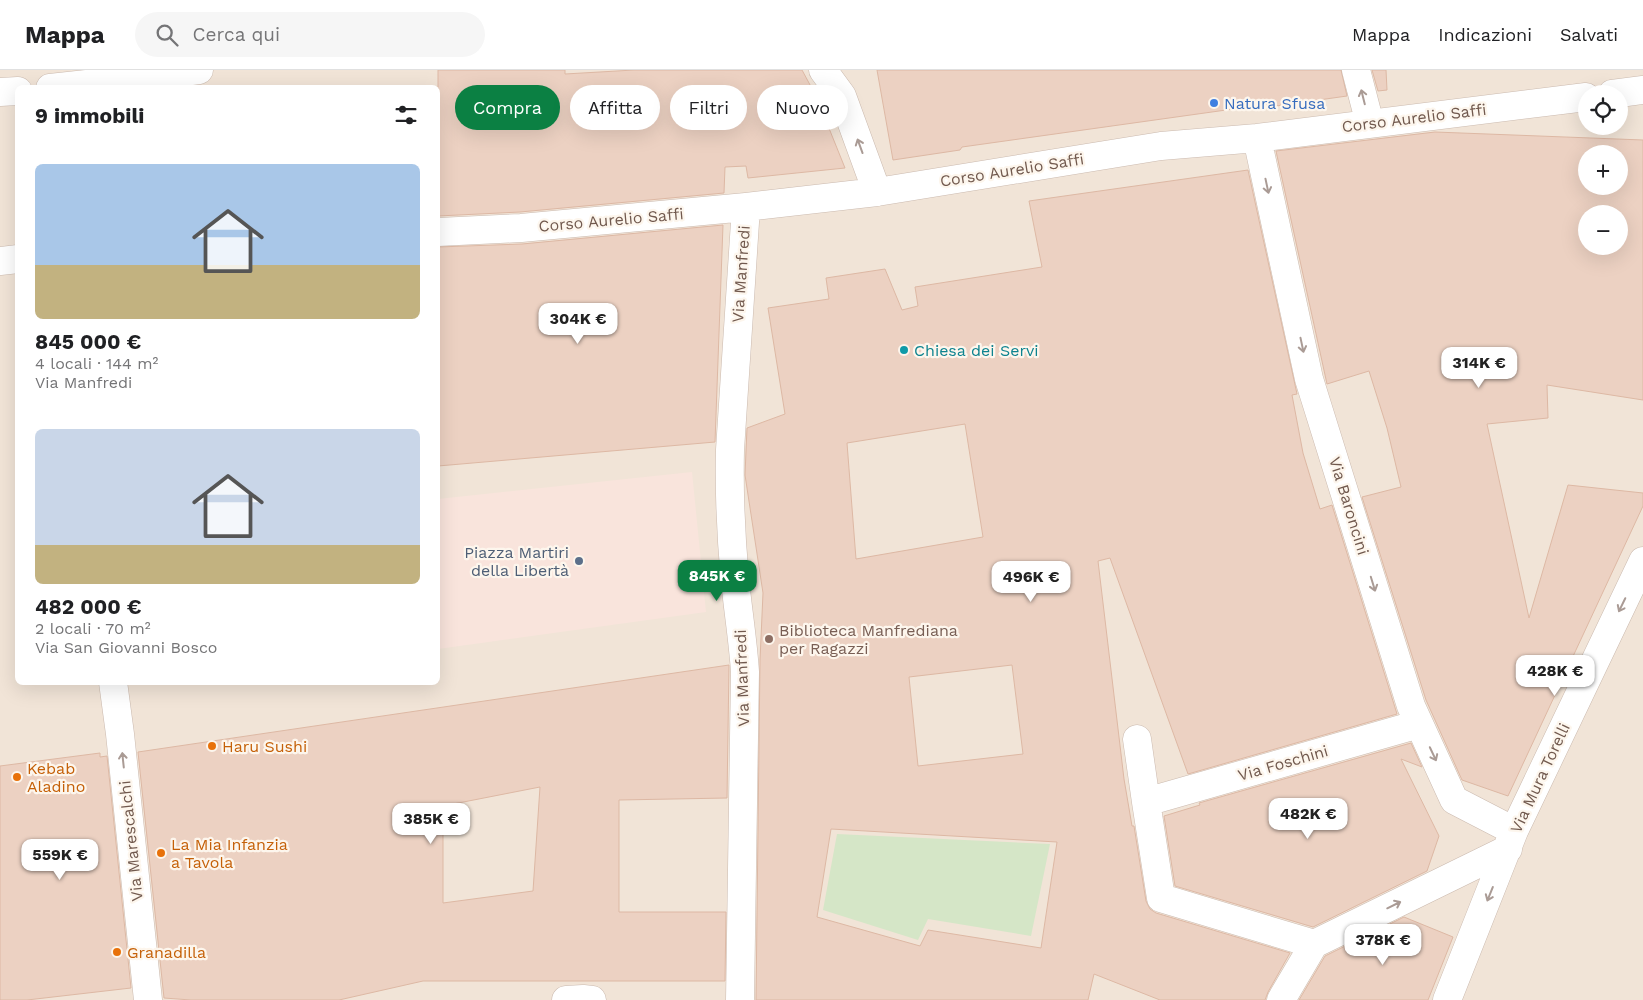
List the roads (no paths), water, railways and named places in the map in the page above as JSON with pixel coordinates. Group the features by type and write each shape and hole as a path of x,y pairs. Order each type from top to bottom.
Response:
{"street":[{"path":"97,85 199,70"},
{"path":"823,70 842,96 877,192"},
{"path":"1356,70 1370,124"},
{"path":"1628,92 1643,90"},
{"path":"0,92 15,91"},
{"name":"Corso Aurelio Saffi","path":"440,232 521,228 746,207 877,192 1161,146 1257,138 1578,98"},
{"name":"Via Baroncini","path":"1257,138 1309,379 1411,706 1454,800 1511,840"},
{"name":"Via Manfredi","path":"740,1000 745,672 735,580 730,450 746,207"},
{"path":"0,261 15,259"},
{"name":"Via Mura Torelli","path":"1447,1000 1511,840 1643,561"},
{"name":"Via Marescalchi","path":"113,685 148,1000"},
{"name":"Via Foschini","path":"1146,802 1419,724"},
{"path":"1136,739 1161,898 1314,944"},
{"path":"1281,1000 1314,944 1511,840"},
{"path":"566,1000 583,998 592,1000"}],"place":[{"name":"Natura Sfusa","path":"1214,103"},
{"name":"Chiesa dei Servi","path":"904,350"},
{"name":"Piazza Martiri della Libertà","path":"579,561"},
{"name":"Biblioteca Manfrediana per Ragazzi","path":"769,639"},
{"name":"Haru Sushi","path":"212,746"},
{"name":"Kebab Aladino","path":"17,777"},
{"name":"La Mia Infanzia a Tavola","path":"161,853"},
{"name":"Granadilla","path":"117,952"}]}
